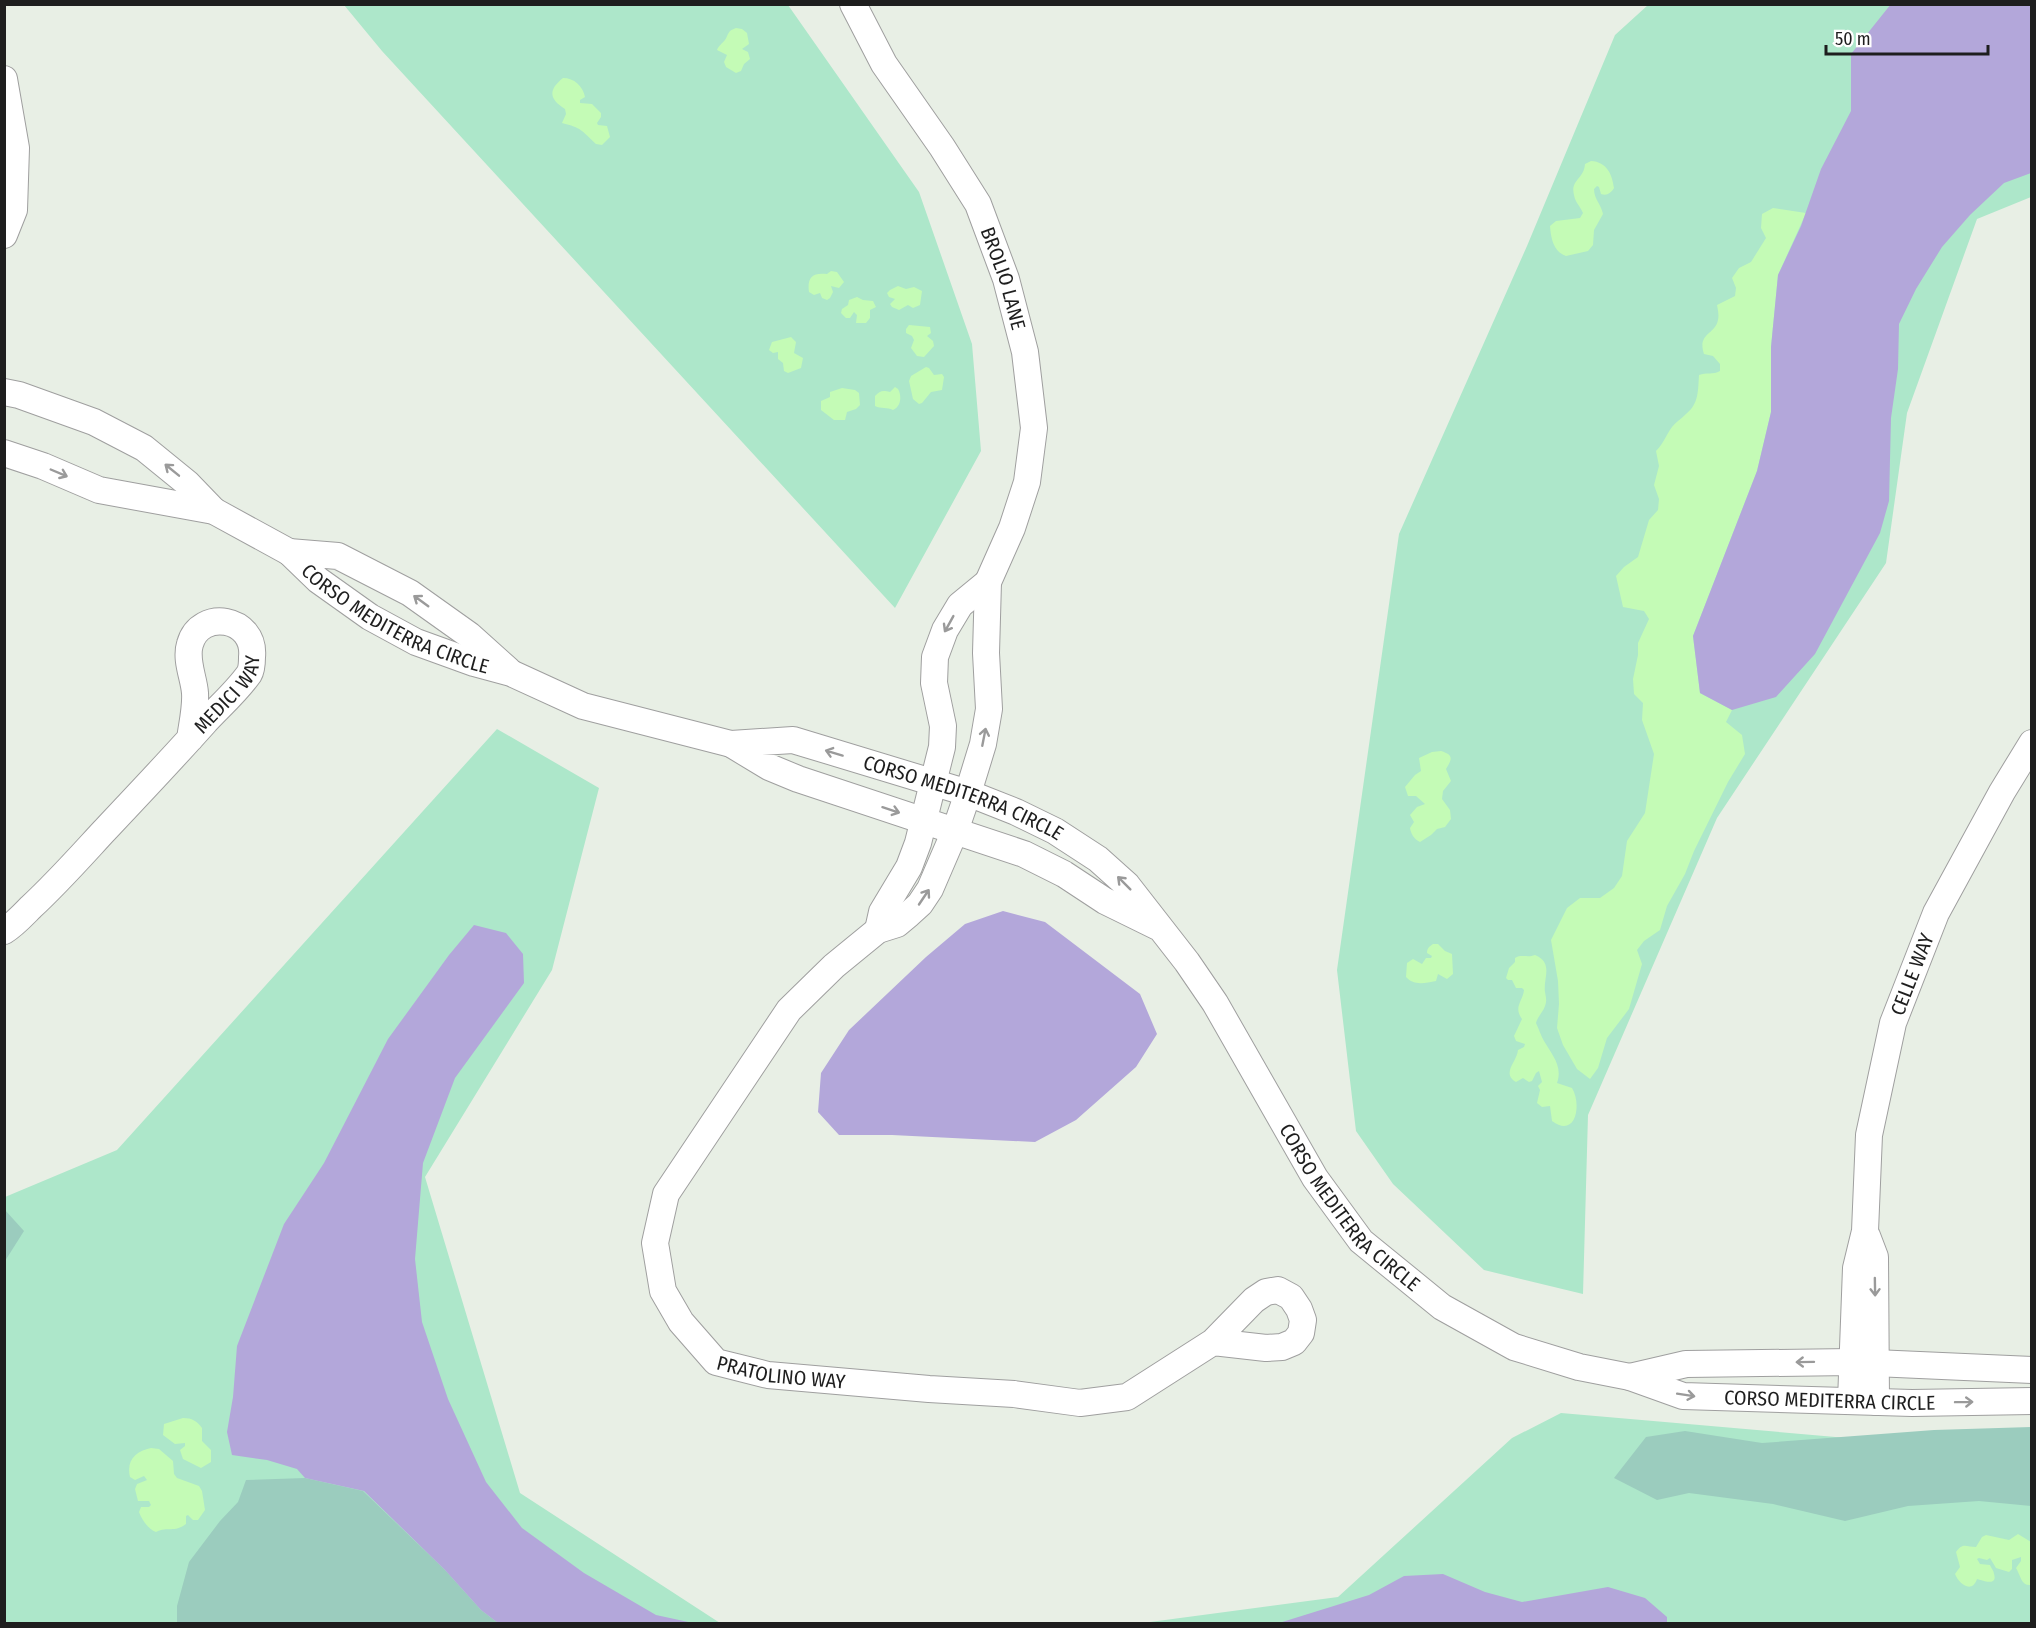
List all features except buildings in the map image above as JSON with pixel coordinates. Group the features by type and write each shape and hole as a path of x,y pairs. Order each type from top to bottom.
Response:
{"street":[{"name":"BROLIO LANE","path":"853,4 884,64 942,147 978,204 1006,279 1025,352 1034,428 1027,482 1012,528 988,582 986,652 989,709 983,744 955,831"},
{"path":"4,79 16,148 15,210 4,235"},
{"name":"CORSO MEDITERRA CIRCLE","path":"4,392 19,395 94,422 144,448 187,483 214,510 289,552 318,580 370,617 416,642 474,663 511,673 583,706 731,744 769,766 798,779 1023,854 1064,874 1105,902 1160,928"},
{"name":"CORSO MEDITERRA CIRCLE","path":"4,453 44,466 99,490 214,510"},
{"name":"CORSO MEDITERRA CIRCLE","path":"289,552 338,556 410,593 469,635 511,673"},
{"name":"BROLIO LANE","path":"923,820 942,747 943,726 934,683 935,657 945,630 960,605 988,582"},
{"name":"MEDICI WAY","path":"4,931 46,893 190,739"},
{"name":"CORSO MEDITERRA CIRCLE","path":"731,744 793,740 968,793 1016,812 1055,831 1098,859 1127,885 1187,962 1215,1004 1315,1178 1361,1241 1442,1307 1514,1347 1579,1367 1630,1377 1683,1396 1876,1402 2031,1401"},
{"name":"CELLE WAY","path":"1851,1401 1864,1363 1875,1257 1864,1230 1869,1136 1893,1023 1936,913 2031,743"},
{"path":"878,930 882,912 909,867 923,820"},
{"name":"PRATOLINO WAY","path":"955,831 930,889 920,904 897,924 878,930 834,966 789,1010 666,1194 655,1243 663,1291 681,1322 716,1362 768,1376 1014,1394 1080,1403 1127,1397 1213,1342"},
{"name":"CORSO MEDITERRA CIRCLE","path":"1630,1377 1686,1364 1864,1363 2031,1370"},
{"name":"CELLE WAY","path":"1864,1363 1876,1402"}],"shaded area":[{"path":"1891,4 2031,5 2031,173 2004,183 1970,215 1942,247 1916,289 1899,324 1898,369 1891,418 1889,501 1880,533 1815,654 1776,697 1732,710 1700,693 1693,636 1757,471 1771,412 1771,347 1778,275 1801,226 1821,169 1851,111 1851,54"},
{"path":"344,5 788,5 919,192 972,344 981,451 895,608 382,51"},
{"path":"1648,5 2031,5 2031,197 1977,219 1907,413 1886,563 1717,818 1588,1115 1583,1294 1484,1270 1393,1184 1356,1131 1337,970 1399,534 1527,246 1615,35"},
{"path":"497,729 599,788 552,970 425,1177 520,1493 720,1623 5,1624 5,1197 117,1150"},
{"path":"1003,911 1045,922 1140,994 1157,1034 1136,1067 1076,1120 1035,1142 892,1135 839,1135 818,1112 821,1073 849,1030 926,957 965,924"},
{"path":"474,925 506,933 523,954 524,983 455,1078 423,1163 415,1259 422,1322 448,1399 486,1482 522,1528 584,1573 656,1615 693,1623 498,1623 481,1610 445,1570 364,1491 305,1478 297,1469 267,1460 232,1455 227,1432 233,1397 237,1346 284,1224 324,1163 388,1039 449,955"},
{"path":"5,1210 24,1231 5,1261"},
{"path":"1561,1413 2031,1454 2031,1623 1135,1624 1338,1597 1512,1438"},
{"path":"2031,1427 2031,1506 1979,1501 1908,1506 1845,1521 1773,1504 1689,1493 1657,1500 1614,1478 1646,1437 1685,1431 1762,1443 1934,1430"},
{"path":"305,1478 363,1491 445,1570 481,1610 498,1623 177,1624 177,1606 189,1562 220,1521 238,1502 246,1480"},
{"path":"1443,1574 1485,1592 1522,1602 1608,1587 1645,1598 1667,1617 1667,1623 1279,1623 1369,1595 1404,1576"}],"sand":[{"path":"736,28 747,33 749,44 742,49 748,52 750,59 741,71 736,73 726,67 724,62 727,55 717,50 730,32"},
{"path":"563,78 574,81 580,86 585,97 580,100 580,103 592,104 601,113 597,123 607,126 610,137 602,145 596,144 578,128 562,123 566,114 565,109 556,102 552,94 555,86"},
{"path":"1591,161 1605,166 1612,178 1614,188 1605,195 1601,194 1599,187 1594,189 1603,214 1594,230 1593,245 1588,251 1566,256 1555,247 1550,226 1556,221 1580,218 1583,213 1573,190 1585,164"},
{"path":"1773,208 1806,213 1778,275 1771,347 1771,412 1757,471 1693,636 1700,693 1732,710 1726,722 1742,735 1745,754 1728,782 1685,874 1667,906 1660,930 1644,941 1637,950 1642,964 1629,1009 1607,1038 1598,1068 1590,1079 1577,1069 1563,1045 1557,1028 1558,981 1551,940 1567,908 1580,898 1600,898 1614,888 1622,876 1627,841 1645,813 1654,754 1642,720 1643,703 1634,694 1633,679 1638,643 1649,619 1644,611 1623,607 1616,576 1638,557 1649,520 1658,510 1659,499 1654,485 1659,466 1656,451 1672,427 1693,406 1697,396 1699,375 1720,371 1720,364 1713,356 1704,354 1703,342 1718,320 1717,305 1735,296 1736,288 1732,278 1739,268 1751,262 1766,238 1761,228 1762,214"},
{"path":"831,271 837,272 844,282 839,288 831,286 833,292 830,298 827,300 822,298 820,293 814,295 809,292 809,283 814,275 827,274"},
{"path":"898,286 906,289 914,287 922,291 920,305 913,308 908,305 899,310 892,307 890,304 895,299 889,297 887,293"},
{"path":"857,297 873,301 876,307 870,310 870,318 866,323 856,323 857,315 854,312 850,318 846,318 841,313 849,300"},
{"path":"909,325 930,327 931,333 927,336 933,341 934,346 924,357 917,356 911,348 914,340 906,333"},
{"path":"791,337 796,342 794,353 803,358 801,368 788,373 784,371 783,363 778,359 778,352 773,353 769,350 772,342"},
{"path":"926,367 934,375 942,374 944,377 942,390 931,392 919,404 913,399 909,381 911,376"},
{"path":"895,387 898,389 900,398 896,409 875,406 877,394 883,391 890,392"},
{"path":"842,388 859,393 860,405 847,412 845,420 834,420 821,410 821,401 830,397 830,392"},
{"path":"1441,751 1451,758 1446,769 1451,781 1443,791 1442,799 1450,810 1451,819 1445,827 1437,829 1420,842 1411,832 1410,828 1414,822 1410,815 1417,807 1425,804 1416,796 1408,796 1405,787 1421,771 1419,758"},
{"path":"1433,944 1438,944 1452,954 1453,974 1447,979 1438,974 1436,981 1416,983 1409,980 1406,977 1407,963 1413,959 1422,964 1426,958 1431,958 1432,956 1427,951"},
{"path":"1535,955 1541,958 1546,967 1546,1002 1536,1023 1558,1066 1557,1083 1572,1088 1575,1095 1575,1117 1567,1126 1552,1121 1550,1106 1542,1107 1537,1103 1540,1090 1538,1086 1542,1082 1539,1071 1529,1082 1523,1078 1516,1082 1510,1075 1518,1050 1525,1044 1516,1041 1514,1036 1522,1019 1518,1007 1524,990 1516,988 1512,980 1506,978 1515,958"},
{"path":"183,1418 192,1419 202,1428 202,1441 211,1450 211,1462 201,1468 183,1459 180,1450 185,1443 175,1444 163,1435 164,1424"},
{"path":"151,1448 159,1449 173,1461 174,1474 177,1478 199,1486 205,1510 198,1520 193,1520 188,1515 186,1524 182,1527 156,1532 150,1529 144,1521 139,1512 141,1507 151,1505 149,1501 138,1501 135,1489 137,1484 147,1480 144,1476 135,1480 130,1477 129,1466 133,1457"},
{"path":"2018,1534 2031,1542 2031,1585 2023,1582 2016,1568 2021,1557 2012,1560 2012,1569 2009,1572 1996,1568 1990,1558 1987,1560 1979,1558 1977,1559 1980,1564 1990,1565 1994,1573 1994,1580 1988,1582 1977,1579 1975,1584 1969,1587 1959,1581 1955,1574 1960,1567 1956,1552 1961,1547 1976,1547 1986,1535 2009,1540"}]}
